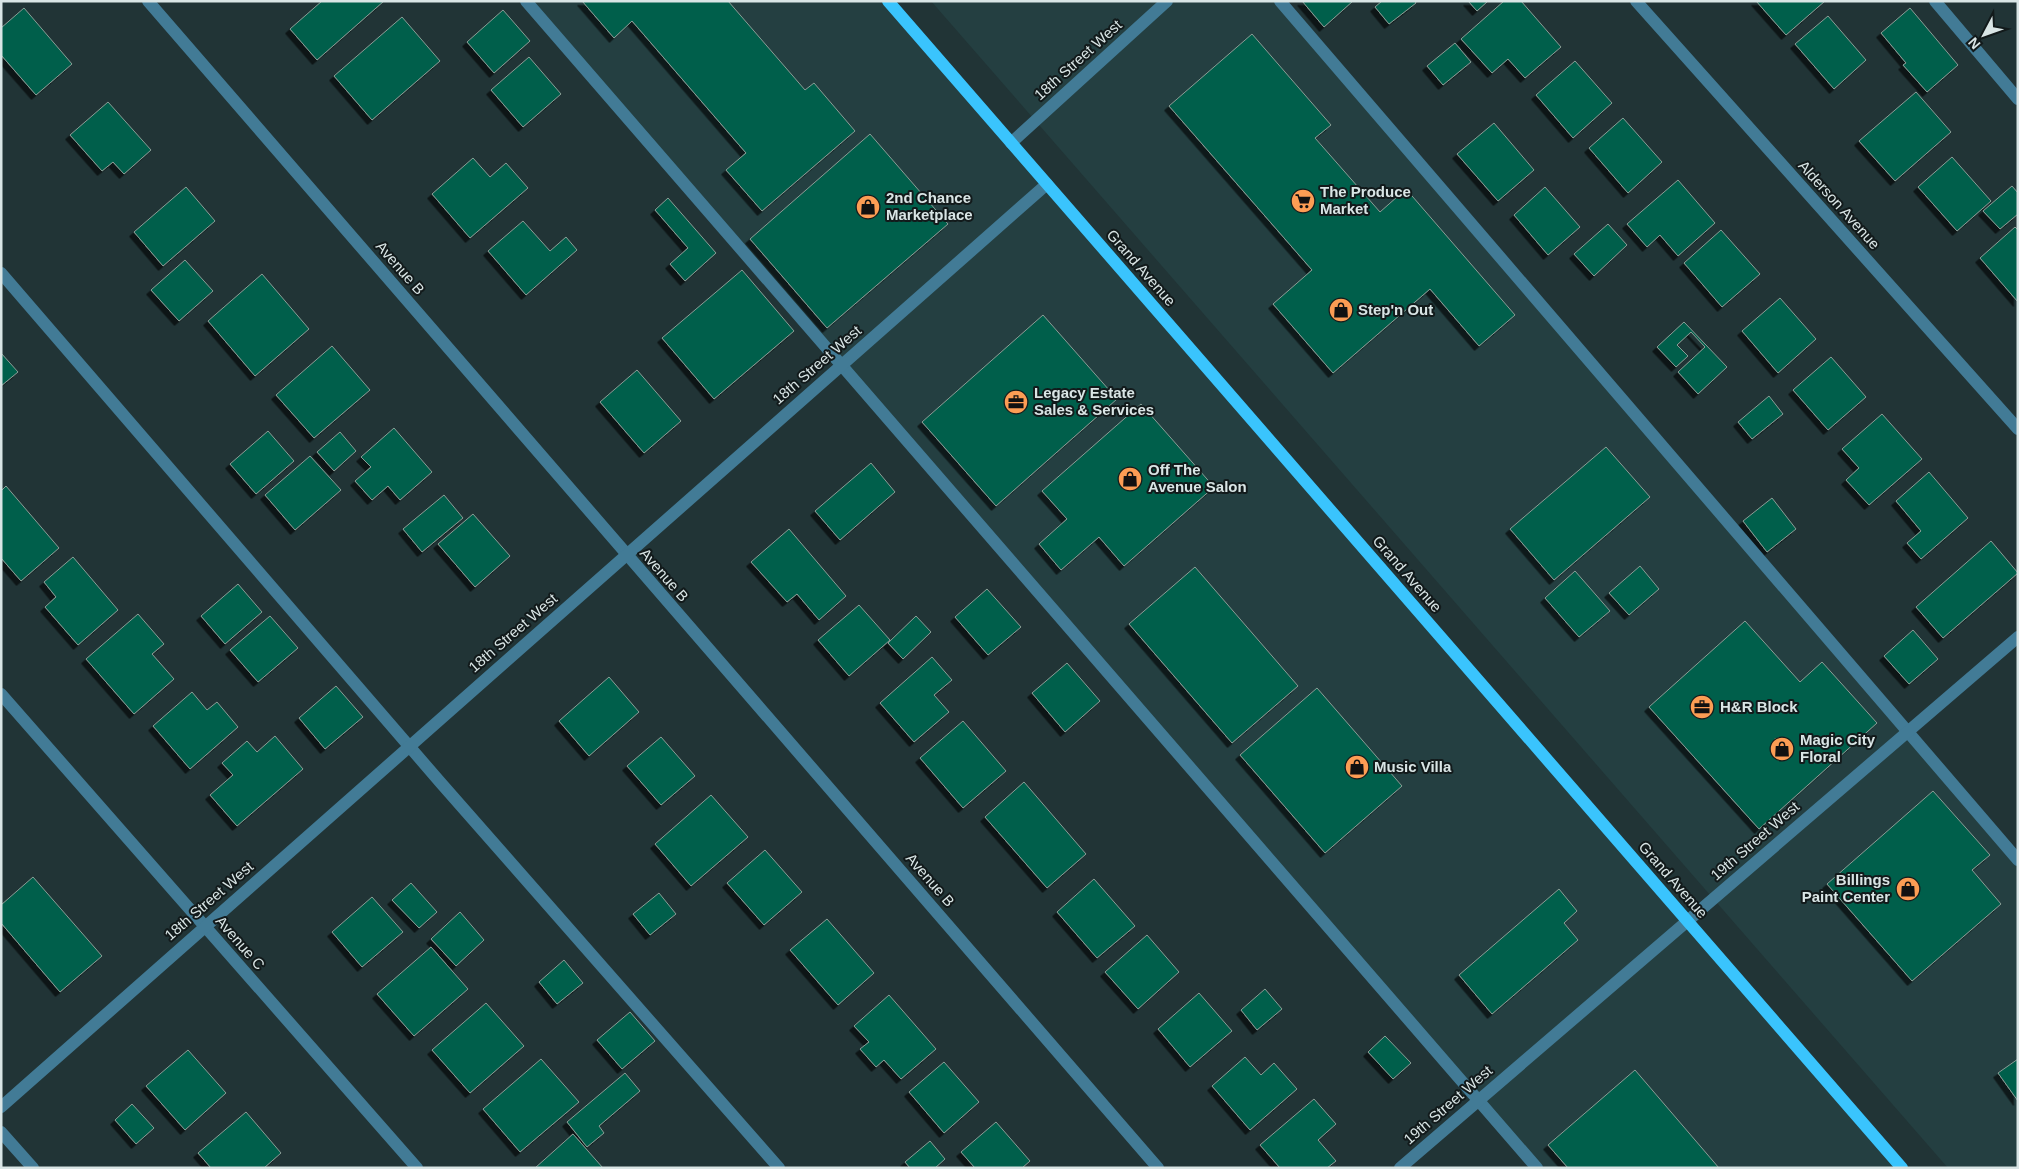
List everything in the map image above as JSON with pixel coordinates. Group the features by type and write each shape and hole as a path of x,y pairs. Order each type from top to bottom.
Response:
{"main road":[{"name":"Grand Avenue","path":"888,1 1902,1168"}],"street":[{"name":"Avenue B","path":"148,1 1158,1168"},
{"path":"526,1 1537,1168"},
{"name":"18th Street West","path":"1011,143 1167,1"},
{"path":"1280,1 2018,860"},
{"name":"Alderson Avenue","path":"1636,1 2018,430"},
{"path":"1935,1 2018,99"},
{"name":"18th Street West","path":"1,1107 1047,184"},
{"path":"1,274 409,747 779,1168"},
{"name":"19th Street West","path":"1400,1168 2018,637"},
{"name":"Avenue C","path":"1,694 417,1168"},
{"path":"1,1132 33,1168"}],"shaded area":[{"path":"527,1 888,1 1902,1168 1537,1168"},
{"path":"931,1 1280,1 2018,860 2018,1168 1948,1168"}],"building":[{"path":"322,1 384,1 317,60 290,29"},
{"path":"582,1 728,1 805,90 814,83 855,131 762,211 726,170 746,153 632,21 614,38"},
{"path":"1302,1 1353,1 1324,27"},
{"path":"1382,1 1415,1 1416,3 1389,24 1375,7"},
{"path":"1468,1 1488,1 1477,11"},
{"path":"1504,1 1521,1 1561,47 1525,78 1508,59 1492,73 1461,39"},
{"path":"1756,1 1825,1 1786,35"},
{"path":"24,8 72,64 36,95 1,55 1,28"},
{"path":"1910,8 1958,65 1927,92 1903,65 1906,63 1881,33"},
{"path":"503,10 530,41 494,73 467,42"},
{"path":"1828,16 1866,60 1834,89 1795,44"},
{"path":"402,17 440,61 372,120 334,76"},
{"path":"1252,34 1331,125 1315,138 1380,212 1406,189 1515,315 1479,346 1430,289 1333,373 1273,304 1312,270 1169,106"},
{"path":"1455,43 1471,62 1443,85 1427,66"},
{"path":"529,57 561,94 523,127 491,90"},
{"path":"1575,61 1612,103 1573,138 1536,95"},
{"path":"1916,92 1951,132 1895,181 1859,141"},
{"path":"108,102 151,150 124,174 113,162 102,171 70,135"},
{"path":"1623,118 1662,162 1628,193 1589,148"},
{"path":"1494,123 1534,170 1498,201 1457,154"},
{"path":"870,134 948,224 827,328 750,239"},
{"path":"1952,157 1991,201 1957,231 1918,187"},
{"path":"473,158 490,177 506,163 528,188 470,238 432,194"},
{"path":"1678,180 1715,223 1678,256 1660,235 1647,247 1627,224"},
{"path":"2012,186 2018,193 2018,214 2000,229 1983,211"},
{"path":"186,187 215,221 163,266 134,232"},
{"path":"1545,187 1580,227 1548,255 1514,215"},
{"path":"668,198 716,253 685,281 670,264 688,248 655,210"},
{"path":"523,221 550,251 566,237 577,250 526,295 488,251"},
{"path":"1608,224 1627,245 1594,276 1574,254"},
{"path":"2015,227 2018,230 2018,302 1980,258"},
{"path":"1721,230 1760,274 1722,307 1684,263"},
{"path":"185,260 213,291 179,321 151,290"},
{"path":"742,270 794,331 714,399 662,338"},
{"path":"262,274 309,329 255,376 208,321"},
{"path":"1780,298 1816,339 1778,373 1742,331"},
{"path":"1043,315 1117,399 996,506 922,422"},
{"path":"1684,322 1727,367 1698,394 1678,372 1705,347 1691,332 1677,345 1688,356 1676,367 1657,347"},
{"path":"332,346 370,390 314,438 276,395"},
{"path":"1,353 18,372 1,386"},
{"path":"1831,357 1866,397 1828,430 1793,390"},
{"path":"637,370 681,421 644,453 600,402"},
{"path":"1769,396 1783,414 1752,439 1738,422"},
{"path":"1141,404 1214,487 1124,566 1099,537 1061,570 1039,544 1067,519 1042,491"},
{"path":"1882,414 1922,459 1869,505 1846,480 1859,468 1842,449"},
{"path":"394,428 432,472 400,500 388,486 372,500 355,481 371,467 361,457"},
{"path":"268,431 294,461 256,494 230,464"},
{"path":"340,432 356,451 334,471 317,452"},
{"path":"1606,447 1650,497 1554,580 1510,529"},
{"path":"310,456 341,490 295,530 265,495"},
{"path":"871,463 895,492 840,540 815,511"},
{"path":"1929,472 1968,518 1921,559 1907,543 1921,531 1896,501"},
{"path":"6,486 59,548 21,581 1,558 1,491"},
{"path":"444,495 463,518 422,552 403,529"},
{"path":"1772,498 1796,529 1767,552 1743,521"},
{"path":"473,514 510,556 475,587 438,544"},
{"path":"789,529 846,596 819,620 797,594 787,602 751,562"},
{"path":"1991,541 2018,573 1943,638 1916,607"},
{"path":"73,557 118,610 78,645 45,607 56,597 44,582"},
{"path":"1640,566 1659,589 1629,615 1609,593"},
{"path":"1195,567 1298,686 1232,743 1129,624"},
{"path":"1575,571 1610,611 1579,637 1545,598"},
{"path":"238,584 262,612 225,644 201,616"},
{"path":"987,589 1021,627 988,655 955,617"},
{"path":"859,605 890,640 849,676 818,640"},
{"path":"138,614 164,644 152,654 174,679 134,714 86,659"},
{"path":"270,616 298,648 258,682 230,650"},
{"path":"916,616 931,632 903,659 888,643"},
{"path":"1745,621 1800,682 1822,662 1877,723 1759,829 1649,707"},
{"path":"1913,630 1938,659 1909,684 1884,656"},
{"path":"932,657 952,680 934,695 949,712 914,742 880,703"},
{"path":"1067,663 1100,701 1065,732 1032,693"},
{"path":"609,677 639,712 589,756 559,721"},
{"path":"336,686 363,717 325,749 299,718"},
{"path":"1317,688 1402,786 1325,853 1240,755"},
{"path":"192,692 207,710 217,702 238,727 190,769 153,726"},
{"path":"963,721 1006,771 963,808 920,758"},
{"path":"275,736 303,769 237,826 210,795 233,775 222,763 247,741 257,752"},
{"path":"661,737 695,776 661,805 627,766"},
{"path":"1024,782 1086,854 1047,888 985,817"},
{"path":"1933,791 1990,855 1972,870 2001,904 1912,981 1827,884"},
{"path":"711,795 748,837 691,886 655,844"},
{"path":"765,850 802,892 764,925 727,883"},
{"path":"33,877 102,956 60,992 1,923 1,905"},
{"path":"1094,879 1135,926 1097,958 1057,912"},
{"path":"411,883 437,912 419,928 392,900"},
{"path":"1559,889 1577,911 1564,923 1578,940 1492,1014 1459,975"},
{"path":"659,893 676,914 650,935 633,914"},
{"path":"372,897 403,932 362,967 332,932"},
{"path":"460,912 484,940 456,966 431,939"},
{"path":"827,919 874,973 838,1005 790,950"},
{"path":"1147,935 1179,972 1138,1009 1105,972"},
{"path":"431,947 468,989 414,1036 377,994"},
{"path":"564,960 583,983 557,1004 539,982"},
{"path":"1265,989 1282,1009 1257,1030 1241,1010"},
{"path":"1199,993 1232,1031 1190,1067 1158,1029"},
{"path":"889,995 936,1049 901,1079 884,1060 876,1067 860,1049 869,1042 854,1026"},
{"path":"486,1003 524,1046 470,1093 432,1050"},
{"path":"630,1012 655,1041 622,1069 597,1040"},
{"path":"1385,1036 1411,1063 1393,1079 1368,1052"},
{"path":"188,1050 226,1093 185,1130 146,1086"},
{"path":"1245,1057 1261,1075 1274,1063 1297,1089 1250,1130 1212,1086"},
{"path":"541,1059 579,1102 520,1152 483,1109"},
{"path":"2018,1059 2018,1101 1998,1073"},
{"path":"944,1062 979,1102 944,1133 909,1092"},
{"path":"1635,1070 1719,1168 1568,1168 1548,1145"},
{"path":"625,1073 640,1091 599,1126 604,1133 587,1147 567,1122"},
{"path":"1314,1099 1336,1124 1318,1140 1336,1161 1327,1168 1280,1168 1260,1145"},
{"path":"132,1104 154,1128 136,1144 115,1120"},
{"path":"246,1112 281,1153 264,1168 211,1168 198,1153"},
{"path":"996,1122 1030,1161 1022,1168 975,1168 961,1152"},
{"path":"573,1134 603,1168 535,1168"},
{"path":"930,1141 945,1159 935,1168 910,1168 905,1162"}],"place":[{"name":"The Produce Market","path":"1303,201"},
{"name":"2nd Chance Marketplace","path":"868,207"},
{"name":"Step'n Out","path":"1341,310"},
{"name":"Legacy Estate Sales & Services","path":"1016,402"},
{"name":"Off The Avenue Salon","path":"1130,479"},
{"name":"H&R Block","path":"1702,707"},
{"name":"Magic City Floral","path":"1782,749"},
{"name":"Music Villa","path":"1357,767"},
{"name":"Billings Paint Center","path":"1908,889"}]}
